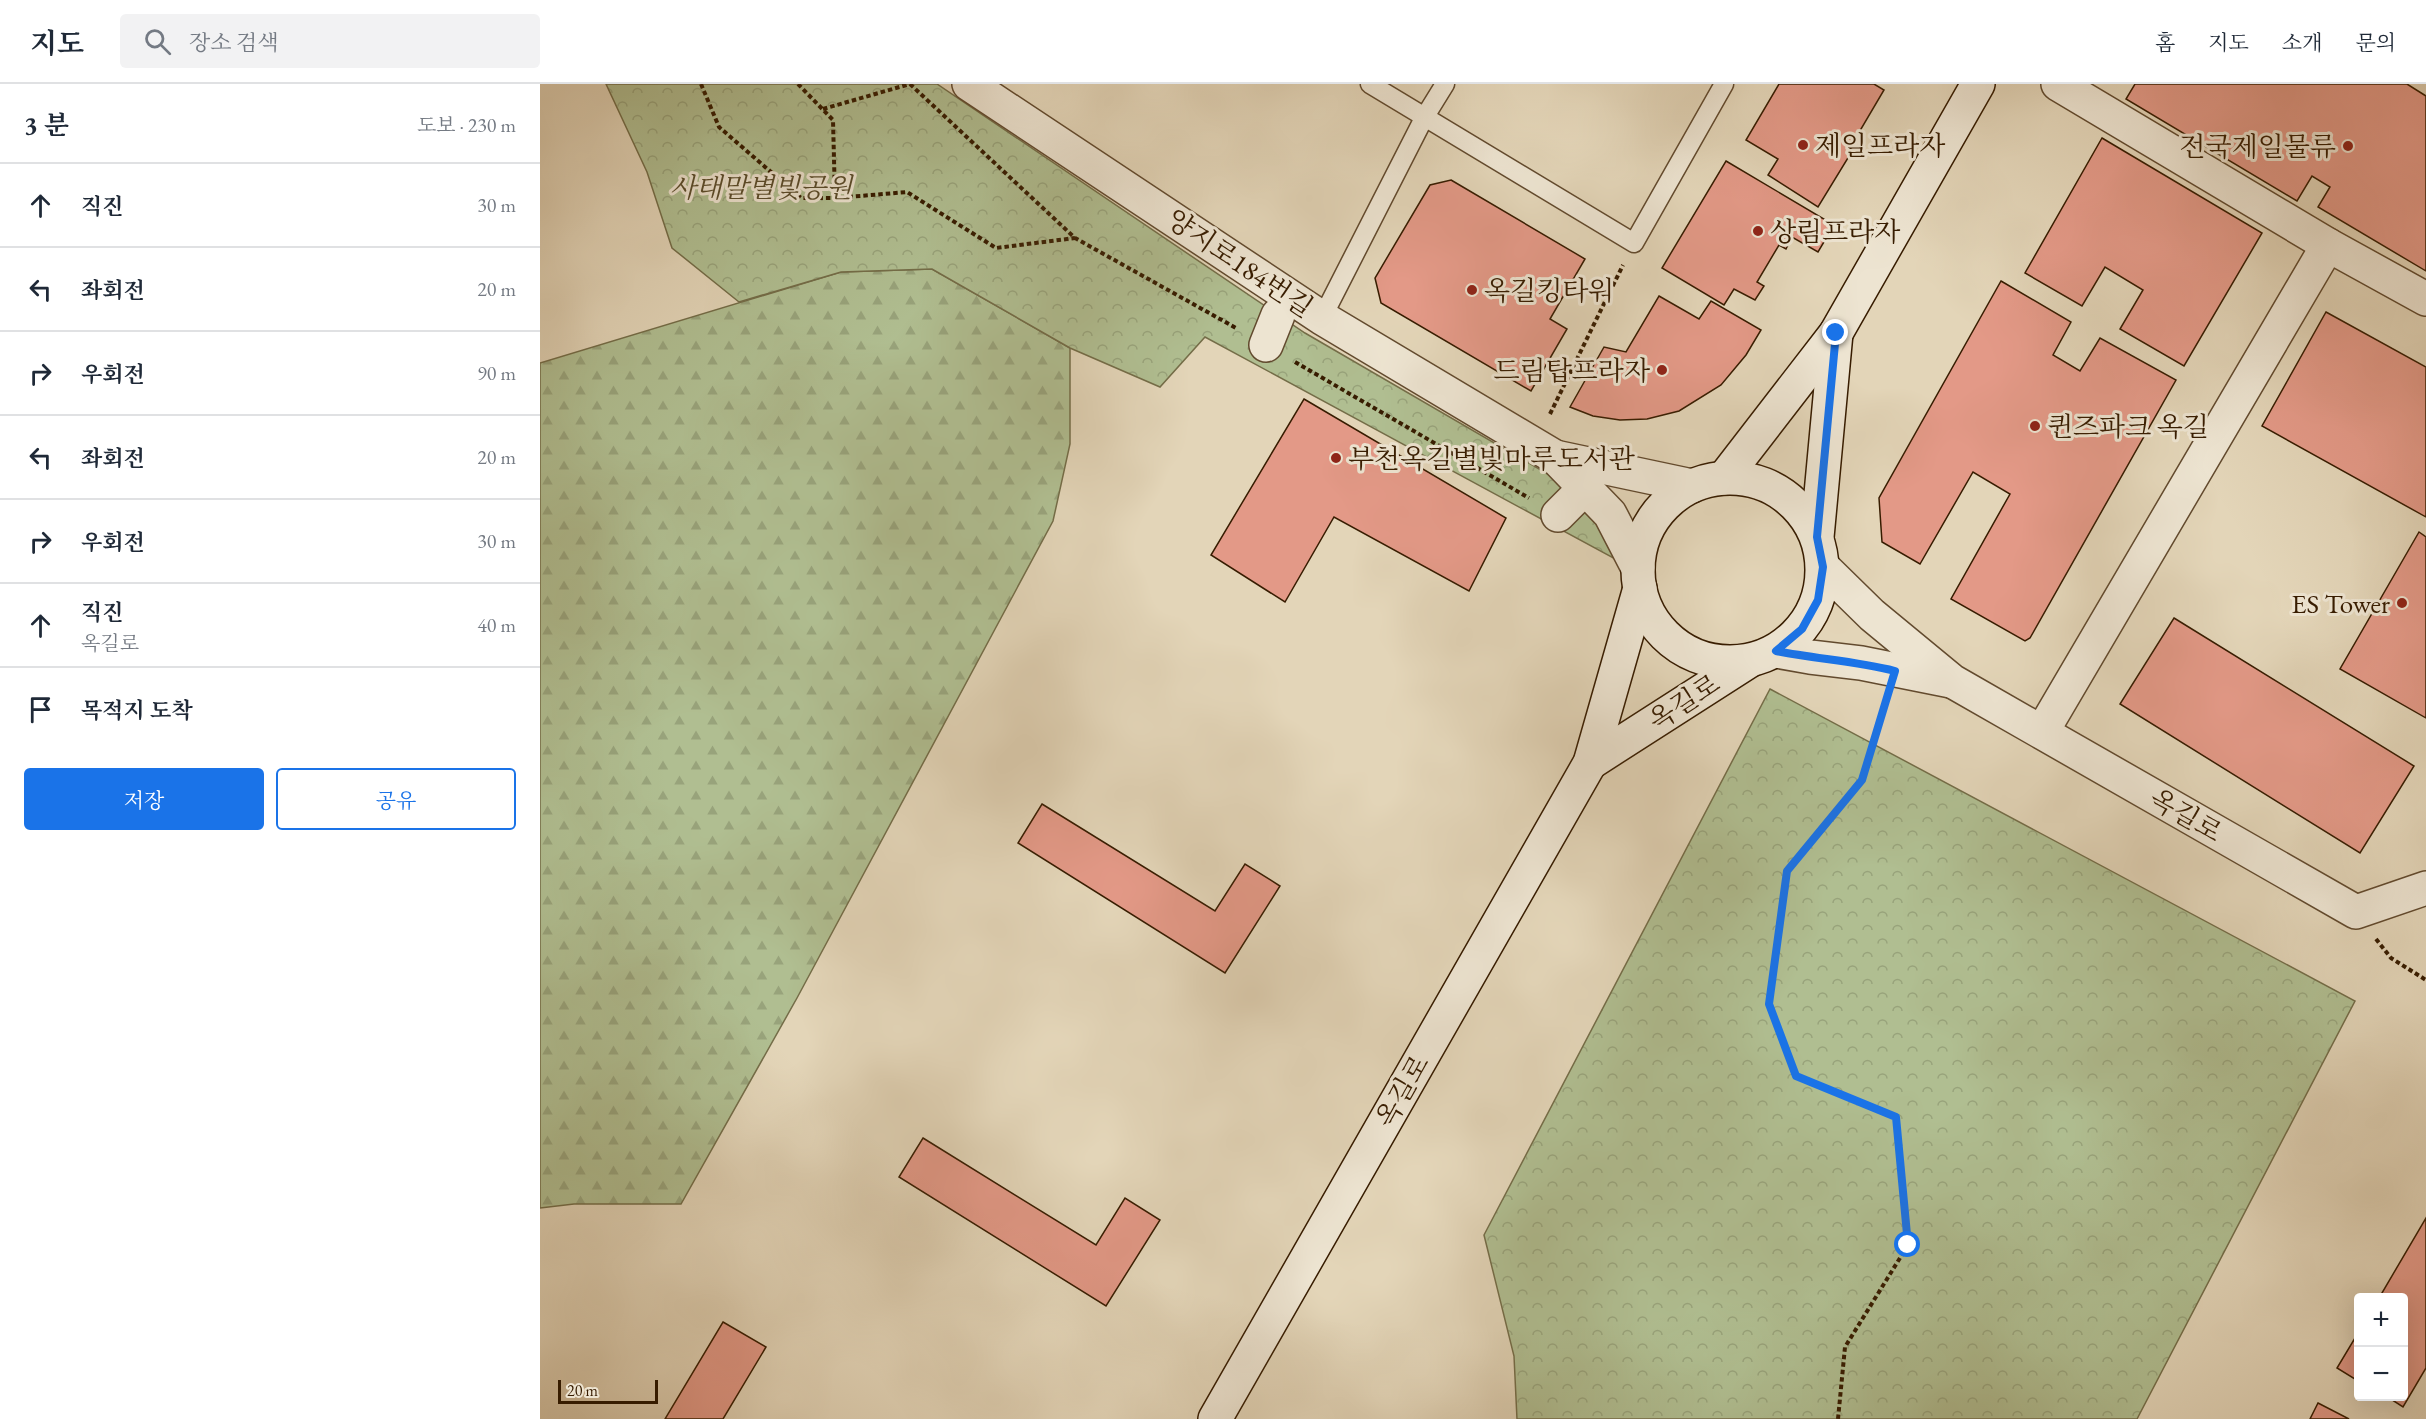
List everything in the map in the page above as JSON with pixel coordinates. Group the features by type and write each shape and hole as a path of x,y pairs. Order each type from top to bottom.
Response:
{"street":[{"name":"양지로184번길","path":"969,84 1322,318"},
{"path":"1724,478 1836,333 1978,84"},
{"path":"2058,84 2328,245 2426,299"},
{"path":"2042,732 2328,245"},
{"path":"1266,345 1278,315"},
{"path":"1322,318 1545,450 1610,514 1639,578 1650,615 1668,638 1692,654 1720,662 1763,656 1810,657 1861,663 1952,681"},
{"path":"1763,656 1802,629 1818,600 1836,333"},
{"path":"1545,450 1692,486"},
{"path":"1639,578 1642,542 1653,519 1670,500 1692,486 1724,478 1763,484 1796,504 1820,552 1872,615 1952,681"},
{"name":"옥길로","path":"1215,1419 1590,763 1639,578"},
{"name":"옥길로","path":"1590,763 1763,656"},
{"name":"옥길로","path":"1952,681 2356,912"},
{"path":"2356,912 2426,888"}],"lane":[{"path":"1371,84 1634,243 1724,84"},
{"name":"양지로184번길","path":"1322,318 1424,118 1445,84"}],"path":[{"path":"709,84 701,85 719,127 801,198 835,198 908,192 996,248 1075,238"},
{"path":"798,84 833,120 835,198"},
{"path":"823,109 910,84"},
{"path":"1545,450 1634,243"},
{"path":"1838,1419 1845,1347 1908,1245 1896,1117 1796,1076 1769,1004 1787,871 1862,780 1895,671"},
{"path":"2356,912 2391,958 2426,980"}],"green space":[{"name":"사태말별빛공원","path":"606,84 937,84 1305,333 1558,480 1601,517 1617,560 1205,337 1160,387 1070,348 932,269 841,272 739,302 672,248 647,172"},
{"path":"932,269 1070,348 1070,444 1053,521 797,998 681,1204 574,1204 540,1208 540,363 841,272"},
{"path":"1770,689 2355,1001 2137,1419 1517,1419 1514,1356 1484,1235"}],"building":[{"name":"제일프라자","path":"1779,84 1874,84 1884,90 1848,151 1851,153 1818,207 1768,175 1778,159 1746,140"},
{"path":"2135,84 2407,84 2426,96 2426,271 2318,207 2330,187 2312,176 2297,201 2126,99"},
{"name":"퀸즈파크 옥길","path":"2102,138 2262,233 2184,366 2120,329 2143,290 2105,267 2082,306 2025,273"},
{"name":"상림프라자","path":"1726,161 1834,225 1818,252 1792,237 1786,249 1779,245 1757,282 1764,286 1755,300 1734,289 1724,305 1662,268"},
{"name":"옥길킹타워","path":"1451,180 1585,259 1550,319 1567,329 1531,391 1381,303 1375,278 1430,185"},
{"name":"퀸즈파크 옥길","path":"2001,281 2071,322 2053,355 2080,371 2100,338 2176,380 2030,638 2025,641 1951,599 2010,494 1973,472 1920,564 1882,542 1879,498"},
{"name":"드림탑프라자","path":"1659,296 1699,319 1711,301 1761,330 1746,355 1721,385 1679,411 1647,419 1620,420 1593,416 1570,407 1604,347 1626,352"},
{"path":"2326,312 2426,367 2426,517 2262,426"},
{"name":"부천옥길별빛마루도서관","path":"1304,399 1506,518 1469,591 1334,517 1285,602 1211,555"},
{"name":"ES Tower","path":"2419,532 2426,537 2426,718 2340,669"},
{"path":"2174,618 2414,766 2360,853 2120,704"},
{"path":"1042,804 1215,911 1245,864 1280,886 1225,973 1018,843"},
{"path":"923,1138 1096,1245 1125,1198 1160,1220 1106,1306 899,1177"},
{"path":"2426,1218 2426,1368 2408,1399 2408,1293 2382,1293"},
{"path":"723,1322 766,1347 723,1419 665,1419"},
{"path":"2354,1340 2354,1379 2337,1368"},
{"path":"2394,1401 2407,1401 2403,1407"},
{"path":"2318,1403 2349,1419 2310,1419"}],"place":[{"name":"제일프라자","path":"1803,145"},
{"name":"전국제일물류","path":"2348,146"},
{"name":"상림프라자","path":"1758,231"},
{"name":"옥길킹타워","path":"1472,290"},
{"name":"드림탑프라자","path":"1662,370"},
{"name":"퀸즈파크 옥길","path":"2035,426"},
{"name":"부천옥길별빛마루도서관","path":"1336,458"},
{"name":"ES Tower","path":"2402,603"}],"route":[{"path":"1836,333 1817,537 1823,567 1818,600 1802,629 1776,651 1861,663 1895,671 1862,780 1787,871 1769,1004 1796,1076 1896,1117 1908,1245"}]}
